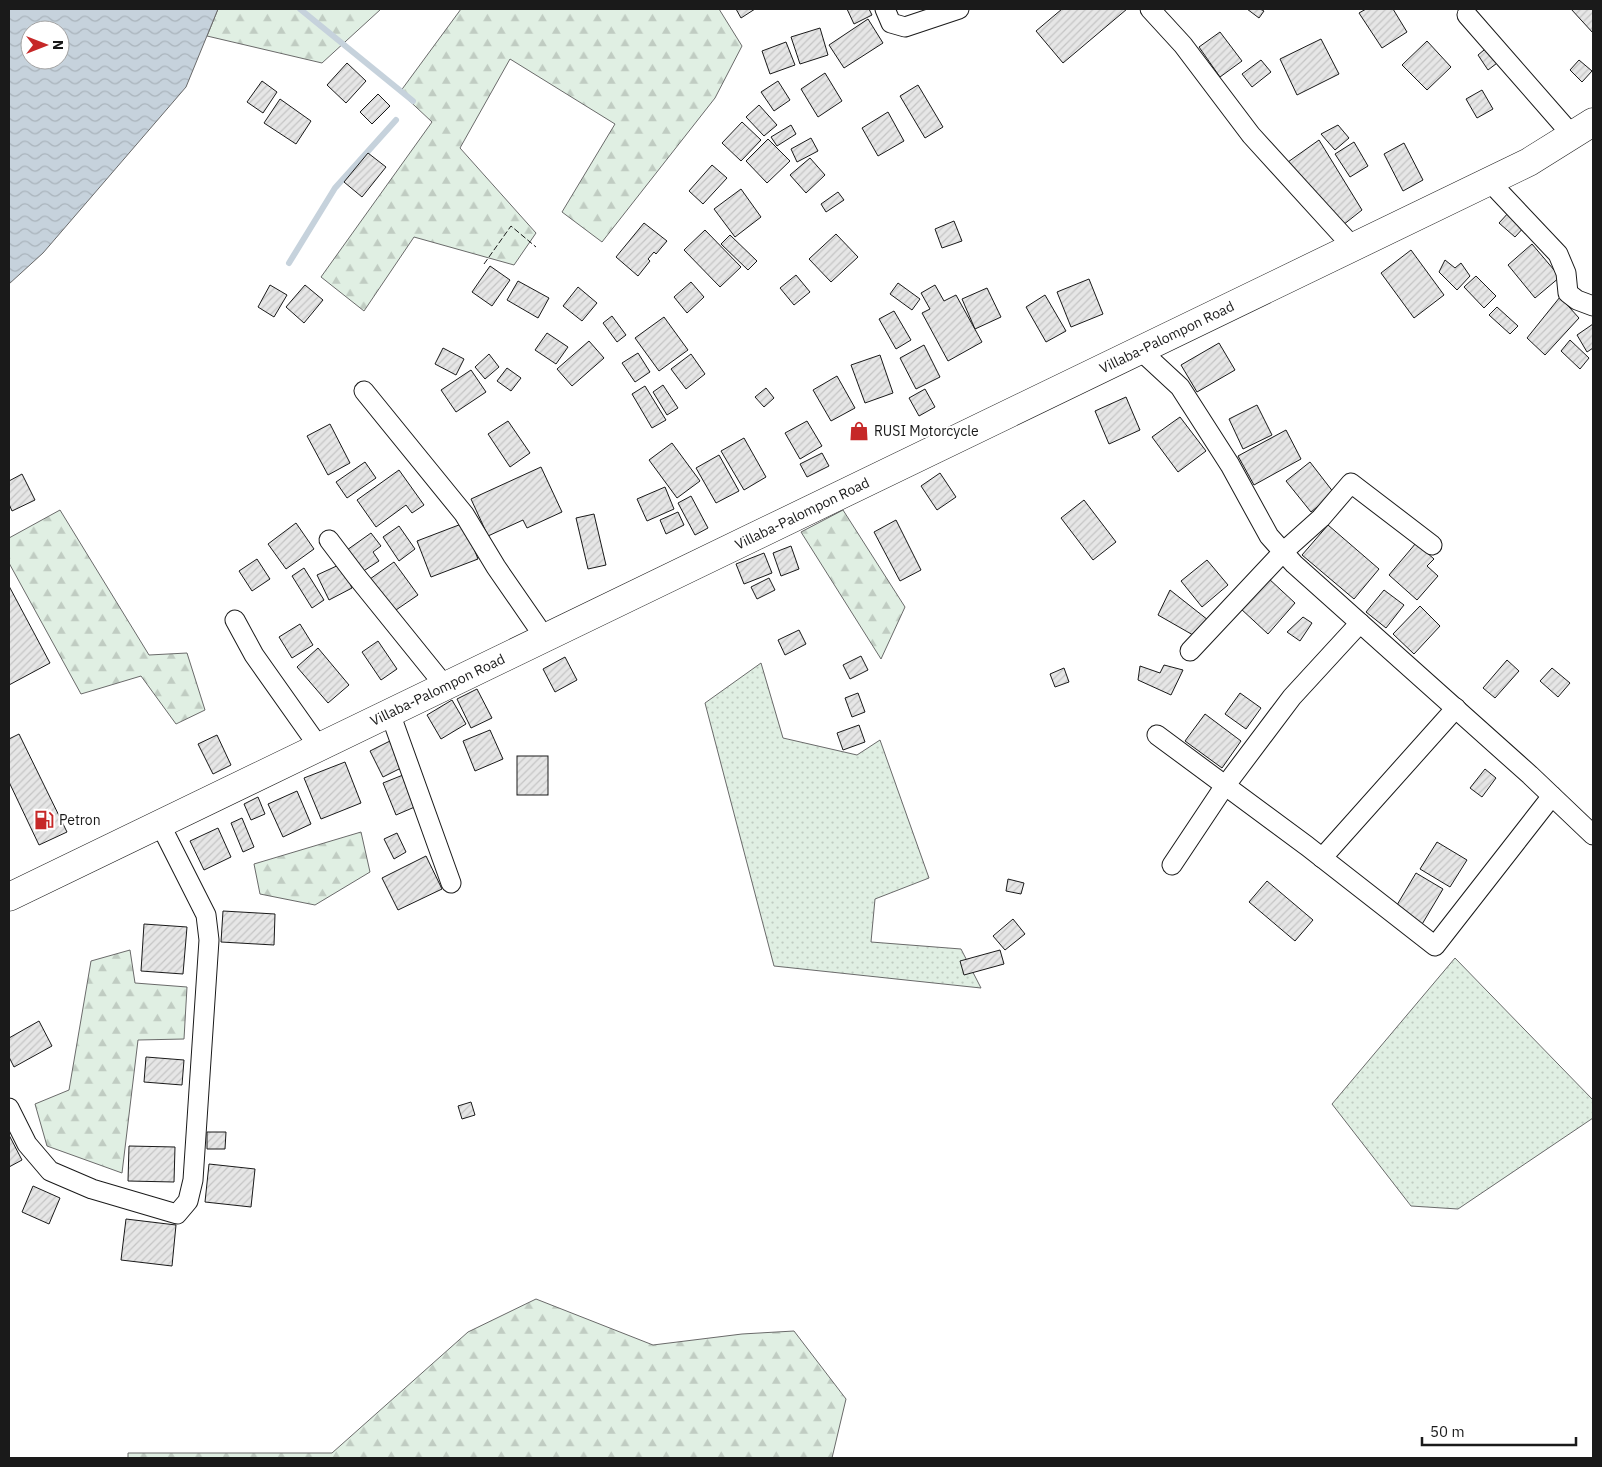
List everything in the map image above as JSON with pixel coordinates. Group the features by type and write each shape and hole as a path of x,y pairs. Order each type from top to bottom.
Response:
{"main road":[{"name":"Villaba-Palompon Road","path":"9,897 1489,182 1529,162 1583,129"}],"street":[{"path":"885,9 892,23 905,26 959,9"},
{"path":"1150,9 1183,45 1251,135 1353,247"},
{"path":"1467,15 1583,129"},
{"path":"1489,182 1558,254 1566,272 1568,293 1578,300 1593,306"},
{"path":"1140,350 1180,387 1230,465 1269,536 1283,552 1593,835"},
{"path":"364,391 464,514 496,567 545,638"},
{"path":"1190,651 1283,552 1321,518 1351,483 1432,545"},
{"path":"330,540 356,577 445,686"},
{"path":"235,620 254,655 319,747"},
{"path":"1172,865 1226,786 1292,697 1360,622"},
{"path":"1322,858 1456,708"},
{"path":"390,712 451,882"},
{"path":"1157,735 1322,858 1435,946 1552,796"},
{"path":"9,1108 27,1144 50,1171 92,1189 177,1214 188,1201 193,1180 209,940 206,915 160,824"}],"green space":[{"path":"218,9 381,9 322,63 207,36"},
{"path":"461,9 719,9 742,46 715,98 602,242 562,212 615,124 510,59 460,148 536,233 514,265 414,237 364,311 321,277 432,122 400,92"},
{"path":"60,510 149,655 187,653 205,710 176,724 141,676 81,694 9,563 9,538"},
{"path":"843,510 905,607 881,659 801,532"},
{"path":"761,663 783,738 857,755 880,740 929,878 875,899 871,942 961,949 981,988 774,966 705,703"},
{"path":"361,832 370,872 315,905 260,894 254,864"},
{"path":"130,950 135,983 187,987 184,1039 138,1040 122,1173 47,1146 35,1104 69,1090 91,961"},
{"path":"1455,958 1593,1100 1593,1118 1458,1209 1411,1206 1332,1104"},
{"path":"536,1299 653,1345 742,1334 794,1331 846,1399 832,1458 128,1458 128,1453 332,1453 468,1332"}],"water":[{"path":"9,9 218,9 186,87 43,253 9,284"}],"building":[{"path":"736,9 755,9 741,18"},
{"path":"847,9 869,9 872,15 854,24"},
{"path":"1062,9 1127,9 1063,63 1036,31"},
{"path":"1247,9 1260,9 1264,11 1259,18"},
{"path":"1366,9 1393,9 1407,32 1382,48 1359,13"},
{"path":"1571,9 1593,9 1593,33"},
{"path":"868,19 883,43 844,68 829,45"},
{"path":"820,28 828,55 800,64 791,37"},
{"path":"1220,32 1242,61 1220,77 1199,47"},
{"path":"1321,39 1339,74 1297,95 1280,59"},
{"path":"1427,41 1451,67 1427,90 1402,65"},
{"path":"786,42 795,65 770,74 762,51"},
{"path":"1490,45 1501,60 1488,70 1478,55"},
{"path":"1261,60 1271,72 1252,87 1242,74"},
{"path":"1579,60 1592,71 1582,82 1570,70"},
{"path":"347,63 366,81 346,103 327,85"},
{"path":"825,73 842,101 818,117 801,89"},
{"path":"262,81 277,92 263,113 247,102"},
{"path":"778,81 790,100 774,111 761,92"},
{"path":"918,85 943,127 925,138 900,96"},
{"path":"1482,90 1493,109 1477,118 1466,99"},
{"path":"378,94 390,106 372,124 360,112"},
{"path":"280,99 311,121 296,144 264,123"},
{"path":"759,105 777,125 764,136 746,117"},
{"path":"888,112 904,141 878,156 862,128"},
{"path":"742,122 761,140 741,161 722,143"},
{"path":"791,125 796,134 777,146 771,137"},
{"path":"1338,125 1349,138 1335,150 1321,134"},
{"path":"811,138 818,151 797,162 791,149"},
{"path":"768,139 790,161 767,183 746,161"},
{"path":"1319,140 1362,210 1343,225 1288,162"},
{"path":"1354,142 1368,166 1350,177 1335,154"},
{"path":"1404,143 1423,180 1403,191 1384,154"},
{"path":"368,153 386,167 362,197 344,182"},
{"path":"810,158 825,175 806,193 790,175"},
{"path":"712,165 727,178 703,204 689,191"},
{"path":"741,189 761,217 735,237 714,209"},
{"path":"838,192 844,200 826,212 821,204"},
{"path":"1510,211 1526,225 1515,237 1499,223"},
{"path":"954,221 962,241 942,248 935,229"},
{"path":"644,223 667,241 656,254 654,252 648,259 650,261 638,276 616,257"},
{"path":"705,230 741,267 720,287 684,250"},
{"path":"836,234 858,257 831,282 809,259"},
{"path":"730,235 757,261 748,270 721,244"},
{"path":"1532,244 1560,277 1535,298 1508,265"},
{"path":"1411,250 1444,295 1414,318 1381,273"},
{"path":"1445,260 1455,268 1461,263 1470,276 1457,290 1439,272"},
{"path":"490,266 510,280 492,306 472,292"},
{"path":"796,275 810,292 794,305 780,288"},
{"path":"1476,276 1496,296 1484,308 1464,287"},
{"path":"1089,279 1103,314 1071,327 1057,292"},
{"path":"518,281 549,298 538,318 507,300"},
{"path":"691,282 704,297 687,313 674,297"},
{"path":"898,283 920,299 912,310 890,294"},
{"path":"270,285 287,295 274,317 258,307"},
{"path":"305,285 323,300 304,323 286,307"},
{"path":"935,285 944,301 956,295 982,342 948,361 922,313 930,309 921,293"},
{"path":"578,287 597,303 582,321 563,306"},
{"path":"987,288 1001,317 975,329 962,299"},
{"path":"1045,295 1066,331 1046,342 1026,307"},
{"path":"1560,297 1579,318 1545,355 1527,338"},
{"path":"1497,307 1518,326 1510,334 1489,315"},
{"path":"894,311 911,340 896,349 879,319"},
{"path":"612,316 626,335 617,342 603,323"},
{"path":"664,317 688,350 659,371 635,338"},
{"path":"1593,324 1593,348 1587,352 1577,335"},
{"path":"547,333 568,347 556,364 535,350"},
{"path":"1570,340 1589,358 1580,369 1561,351"},
{"path":"589,341 604,358 572,386 557,369"},
{"path":"1219,343 1235,370 1197,392 1181,365"},
{"path":"924,345 940,377 916,389 900,358"},
{"path":"443,348 464,359 456,375 435,364"},
{"path":"638,353 650,372 635,382 622,363"},
{"path":"489,354 499,367 485,379 475,367"},
{"path":"691,354 705,374 686,389 671,369"},
{"path":"880,355 893,393 865,403 851,365"},
{"path":"507,368 521,378 511,391 497,381"},
{"path":"471,370 486,392 456,412 441,390"},
{"path":"837,376 855,408 831,421 813,390"},
{"path":"663,385 678,408 667,415 653,392"},
{"path":"645,386 666,420 652,428 632,394"},
{"path":"766,388 774,398 764,407 755,397"},
{"path":"925,389 935,407 919,416 909,398"},
{"path":"1126,397 1140,430 1109,444 1095,411"},
{"path":"1257,405 1272,435 1243,449 1229,419"},
{"path":"1180,417 1206,451 1178,472 1152,437"},
{"path":"508,421 530,453 510,467 488,434"},
{"path":"807,421 822,446 800,459 785,433"},
{"path":"330,424 350,463 328,475 307,436"},
{"path":"1286,430 1301,459 1254,485 1238,456"},
{"path":"744,438 766,477 744,490 721,451"},
{"path":"672,443 700,481 677,498 649,460"},
{"path":"822,453 829,466 807,477 800,464"},
{"path":"719,455 739,491 716,503 696,468"},
{"path":"365,462 376,478 347,498 336,482"},
{"path":"1310,462 1334,493 1311,512 1286,481"},
{"path":"541,467 562,512 527,528 523,520 488,536 471,499"},
{"path":"399,470 424,505 412,513 406,505 376,527 357,500"},
{"path":"940,473 956,497 937,510 921,486"},
{"path":"22,474 35,500 12,511 9,504 9,481"},
{"path":"665,487 674,509 647,521 637,499"},
{"path":"691,496 708,528 695,535 678,503"},
{"path":"1084,500 1116,542 1093,560 1061,518"},
{"path":"678,512 684,525 666,534 660,520"},
{"path":"594,514 606,565 588,569 576,518"},
{"path":"896,520 921,570 900,581 874,532"},
{"path":"296,523 314,549 286,569 268,544"},
{"path":"464,523 478,559 431,577 417,541"},
{"path":"1328,525 1379,569 1354,599 1302,555"},
{"path":"399,526 415,549 399,561 383,537"},
{"path":"371,533 381,546 373,552 379,561 362,572 347,550"},
{"path":"1416,543 1434,559 1427,566 1438,576 1417,600 1389,575"},
{"path":"791,546 799,569 781,576 773,553"},
{"path":"764,553 772,573 744,584 736,564"},
{"path":"257,559 270,579 252,591 239,571"},
{"path":"1207,560 1228,585 1202,607 1181,581"},
{"path":"394,562 418,595 393,612 370,579"},
{"path":"341,564 352,588 329,600 317,575"},
{"path":"304,568 324,600 312,608 292,576"},
{"path":"769,578 775,590 757,599 751,587"},
{"path":"1268,578 1295,603 1268,634 1240,608"},
{"path":"9,586 50,663 9,685"},
{"path":"1170,590 1208,620 1193,635 1158,615"},
{"path":"1384,590 1404,605 1386,628 1366,612"},
{"path":"1420,606 1440,626 1414,654 1393,634"},
{"path":"1303,617 1312,623 1300,641 1287,632"},
{"path":"300,624 313,645 292,658 279,637"},
{"path":"799,630 806,644 785,655 778,640"},
{"path":"378,641 397,669 381,680 362,652"},
{"path":"318,648 349,685 328,703 297,667"},
{"path":"861,656 868,670 850,679 843,665"},
{"path":"565,657 577,680 555,692 543,669"},
{"path":"1507,660 1519,671 1495,698 1483,688"},
{"path":"1164,665 1183,670 1171,695 1138,680 1140,666 1160,673"},
{"path":"1064,668 1069,682 1055,687 1050,674"},
{"path":"1552,668 1570,683 1558,697 1540,681"},
{"path":"477,689 492,718 471,728 457,699"},
{"path":"858,693 865,712 852,717 845,698"},
{"path":"1240,693 1261,708 1246,729 1225,714"},
{"path":"452,700 466,724 441,739 427,715"},
{"path":"1205,714 1241,741 1222,768 1185,741"},
{"path":"859,725 865,742 843,750 837,733"},
{"path":"490,730 503,759 475,771 463,741"},
{"path":"19,734 67,832 39,845 9,782 9,739"},
{"path":"217,735 231,765 213,774 198,744"},
{"path":"390,741 403,767 383,777 370,751"},
{"path":"517,756 548,756 548,795 517,795"},
{"path":"345,762 361,803 321,819 304,778"},
{"path":"1485,769 1496,778 1482,797 1470,788"},
{"path":"403,775 417,806 396,815 383,783"},
{"path":"297,791 311,824 283,837 268,804"},
{"path":"258,797 265,814 251,820 244,804"},
{"path":"242,818 254,847 243,852 231,823"},
{"path":"218,828 231,857 204,870 190,841"},
{"path":"397,833 406,852 394,859 384,839"},
{"path":"1437,842 1467,860 1450,887 1420,869"},
{"path":"426,856 442,889 398,910 382,878"},
{"path":"1416,873 1443,889 1421,926 1394,910"},
{"path":"1008,879 1024,883 1021,894 1006,891"},
{"path":"1267,881 1313,920 1295,941 1249,902"},
{"path":"223,911 275,914 274,945 221,942"},
{"path":"1013,919 1025,934 1005,950 993,936"},
{"path":"144,924 187,927 183,974 141,971"},
{"path":"1000,950 1004,964 964,975 960,961"},
{"path":"39,1021 52,1046 14,1067 9,1057 9,1038"},
{"path":"146,1057 184,1060 182,1085 144,1082"},
{"path":"471,1102 475,1115 462,1119 458,1106"},
{"path":"207,1132 226,1132 225,1149 207,1149"},
{"path":"9,1135 22,1160 9,1167"},
{"path":"129,1146 175,1147 174,1182 128,1181"},
{"path":"209,1164 255,1169 251,1207 205,1202"},
{"path":"33,1186 60,1198 49,1224 22,1212"},
{"path":"126,1219 176,1225 172,1266 121,1260"}],"waterway":[{"path":"300,9 413,101"},
{"path":"289,263 335,188 396,120"}],"fence":[{"path":"484,264 511,226 536,247"}],"place":[{"name":"RUSI Motorcycle","path":"859,431"},
{"name":"Petron","path":"44,820"}]}
